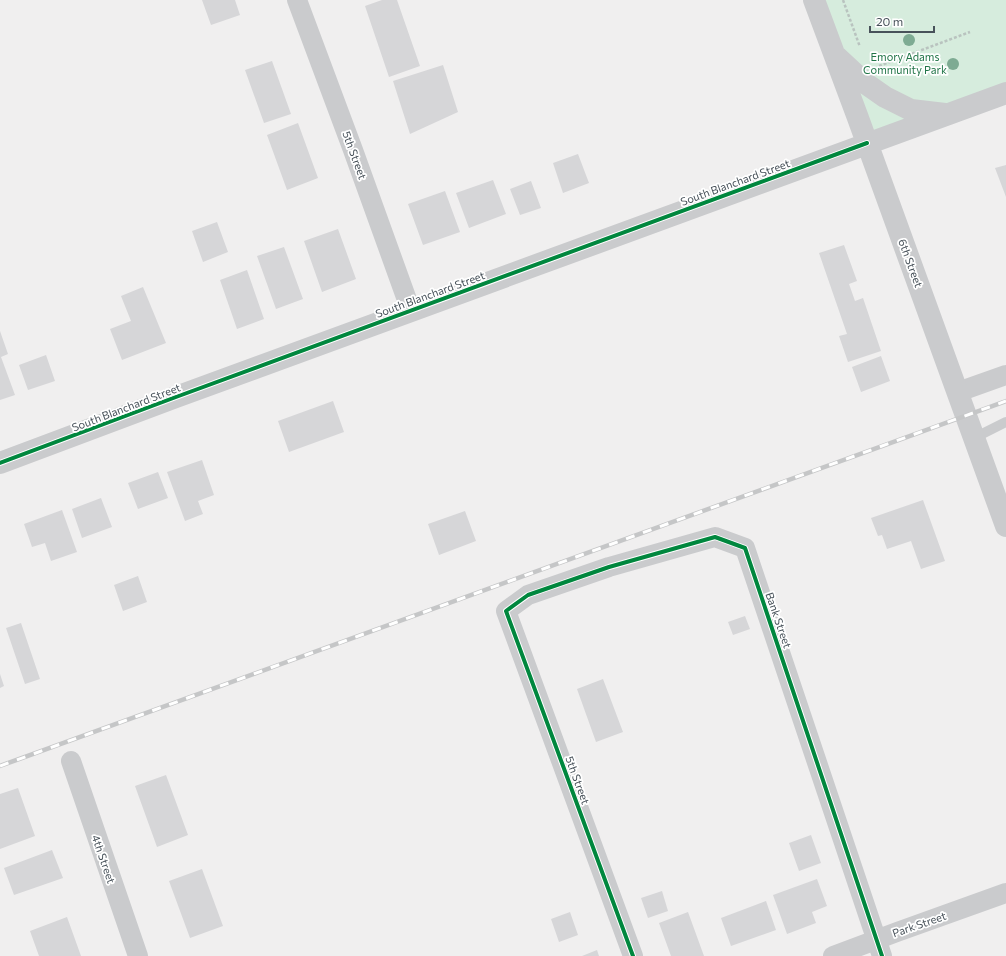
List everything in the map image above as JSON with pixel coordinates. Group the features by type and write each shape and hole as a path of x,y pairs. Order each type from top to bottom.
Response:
{"street":[{"name":"5th Street","path":"297,0 356,157 411,311"},
{"name":"6th Street","path":"814,0 868,143 1006,526"},
{"path":"834,54 865,83 885,97 911,110 948,115"},
{"name":"South Blanchard Street","path":"0,463 1006,93"},
{"path":"958,392 1006,375"},
{"name":"Bank Street","path":"506,611 528,595 609,567 715,537 745,548 879,948"},
{"name":"5th Street","path":"506,611 633,956"},
{"name":"4th Street","path":"71,761 138,956"},
{"name":"Park Street","path":"833,956 879,948 1006,893"}],"lane":[{"path":"974,438 1006,422"}],"path":[{"path":"856,75 970,32"}],"green space":[{"name":"Emory Adams Community Park","path":"815,0 1006,0 1006,92 867,143"}],"building":[{"path":"202,0 235,0 240,15 211,25"},
{"path":"382,0 397,0 420,66 389,77 365,6"},
{"path":"272,61 291,114 264,123 245,70"},
{"path":"443,65 458,112 410,134 393,81"},
{"path":"298,123 318,178 287,190 267,135"},
{"path":"578,154 589,183 563,193 553,163"},
{"path":"1006,165 1006,197 995,168"},
{"path":"493,180 506,214 469,228 456,193"},
{"path":"531,181 541,208 520,215 510,189"},
{"path":"445,191 460,232 423,245 408,204"},
{"path":"217,222 228,252 203,262 192,231"},
{"path":"338,229 356,279 322,292 304,241"},
{"path":"844,245 857,281 849,284 855,301 863,298 881,351 848,362 839,336 847,334 819,253"},
{"path":"284,247 303,299 276,309 257,256"},
{"path":"247,270 264,319 237,329 220,280"},
{"path":"143,287 166,343 122,360 110,329 131,321 121,296"},
{"path":"0,331 8,354 1,357 15,395 0,400"},
{"path":"46,355 55,381 28,390 19,365"},
{"path":"881,356 890,381 861,392 852,367"},
{"path":"333,401 344,432 289,452 278,421"},
{"path":"202,460 214,495 198,501 203,514 185,521 167,472"},
{"path":"158,472 168,498 138,509 128,483"},
{"path":"101,498 112,527 82,538 72,509"},
{"path":"923,500 945,561 921,569 911,541 887,549 882,535 878,536 871,518"},
{"path":"62,510 77,552 51,561 45,543 32,547 24,524"},
{"path":"465,511 476,541 439,555 428,524"},
{"path":"138,576 147,602 123,611 114,585"},
{"path":"745,616 750,629 733,635 728,622"},
{"path":"21,623 40,679 25,684 6,628"},
{"path":"0,674 4,686 0,688"},
{"path":"603,679 623,732 596,742 577,689"},
{"path":"166,775 188,835 157,847 135,786"},
{"path":"18,788 35,836 0,849 0,794"},
{"path":"811,835 821,863 799,871 789,843"},
{"path":"52,850 63,878 14,895 4,868"},
{"path":"202,869 223,926 190,938 169,881"},
{"path":"817,879 827,906 812,912 816,923 787,934 773,895"},
{"path":"662,891 668,911 648,918 641,898"},
{"path":"766,901 776,930 731,946 721,918"},
{"path":"570,912 578,935 559,942 551,919"},
{"path":"688,912 704,956 671,956 659,923"},
{"path":"67,917 81,956 39,956 30,931"},
{"path":"597,950 599,956 582,956"}],"railway":[{"path":"0,766 1006,401"}],"cycle path":[{"path":"0,463 867,143"},
{"path":"633,956 506,611 528,595 609,567 715,537 745,548 882,956"}]}
